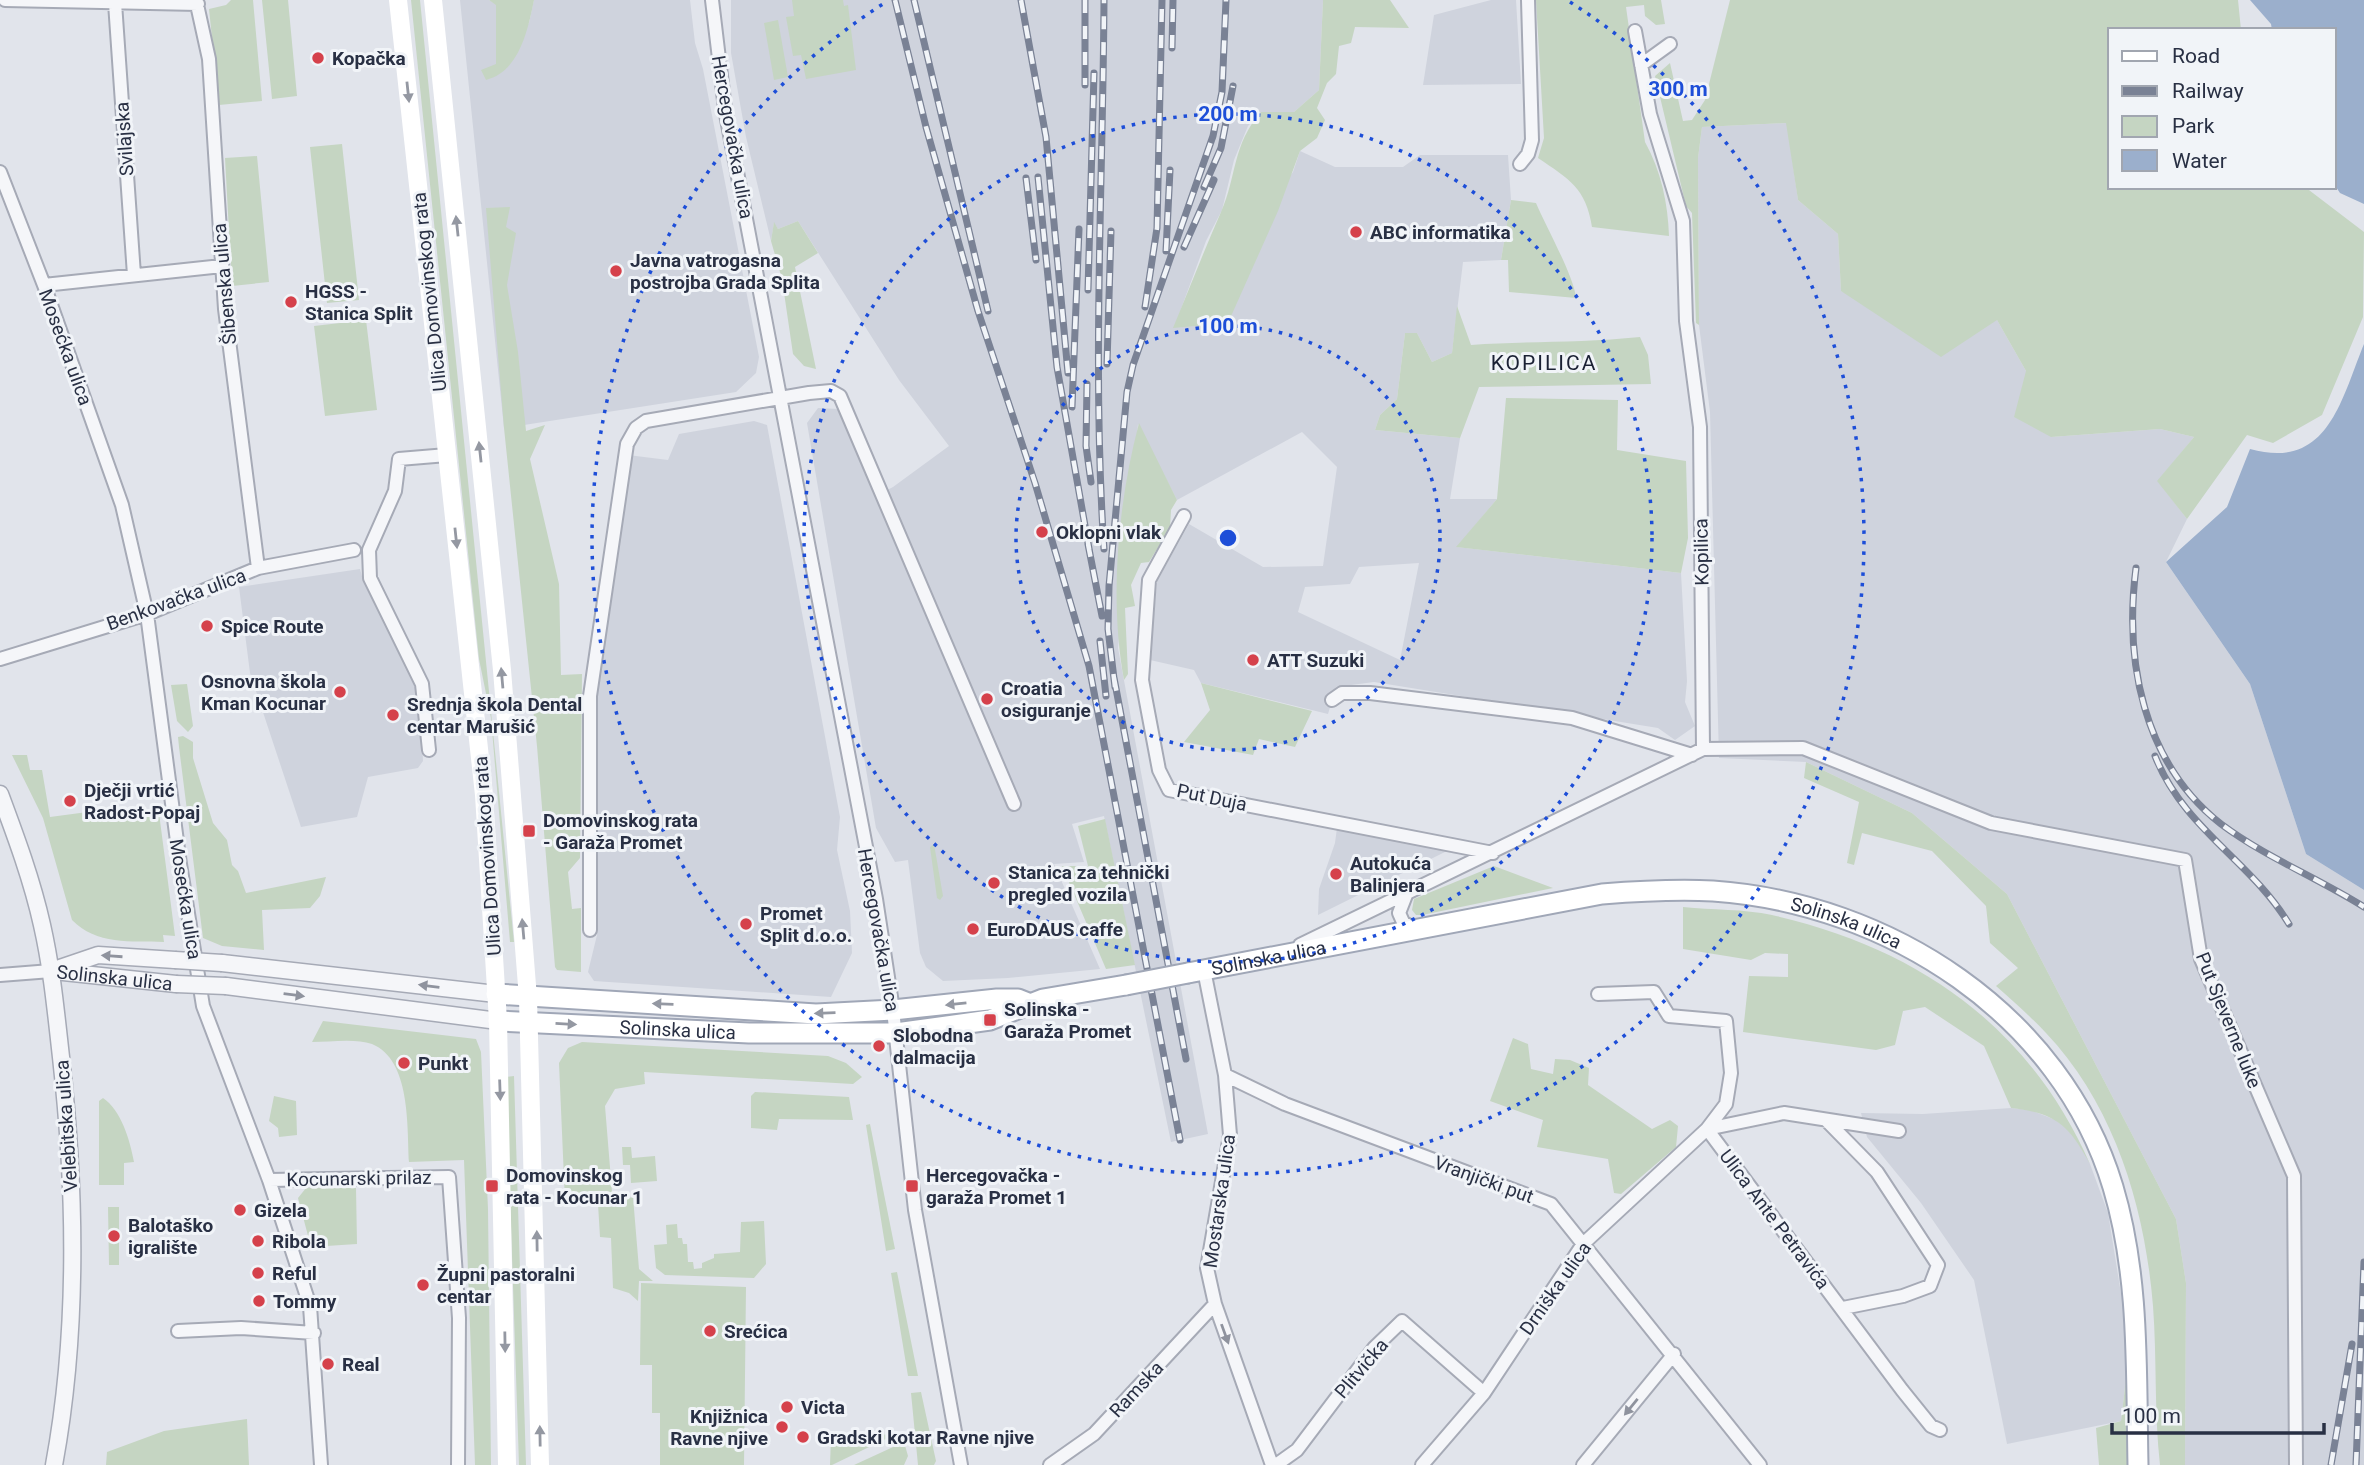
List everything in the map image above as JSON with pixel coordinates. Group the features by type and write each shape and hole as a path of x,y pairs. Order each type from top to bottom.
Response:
{"main road":[{"name":"Ulica Domovinskog rata","path":"398,0 484,795 498,1021 507,1465"},
{"name":"Ulica Domovinskog rata","path":"433,0 502,670 530,1022 540,1465"},
{"name":"Solinska ulica","path":"498,1021 736,1032 896,1033 990,1020 1028,1003 1602,894 1662,890 1716,891 1771,900 1859,924 1930,958 1962,979 2006,1016 2059,1076 2096,1142 2113,1185 2130,1266 2136,1331 2138,1465"},
{"name":"Solinska ulica","path":"496,994 816,1014 893,1010 997,999 1018,999 1028,1003"}],"street":[{"path":"5,0 197,2"},
{"name":"Hercegovačka ulica","path":"712,0 725,109 876,899 896,1033 915,1210 961,1465"},
{"path":"1520,164 1528,155 1532,140 1528,0"},
{"name":"Šibenska ulica","path":"197,2 209,59 225,309 258,568"},
{"name":"Svilajska","path":"115,3 134,275"},
{"name":"Kopilica","path":"1636,31 1650,114 1684,221 1686,321 1700,427 1697,752"},
{"path":"1642,65 1670,44"},
{"name":"Mosećka ulica","path":"0,172 44,285 122,505 147,614 180,864 203,1006 297,1260 314,1333 321,1465"},
{"path":"44,285 222,266"},
{"path":"590,930 590,696 629,438 646,421 782,397 831,391 841,396 1014,804"},
{"path":"429,750 422,684 370,578 369,550 395,491 399,459 447,454"},
{"name":"Put Duja","path":"1184,516 1149,580 1142,680 1159,770 1169,790 1494,853"},
{"name":"Benkovačka ulica","path":"0,659 147,614 258,568 354,550"},
{"path":"1332,700 1342,693 1370,693 1572,718 1697,752"},
{"name":"Put Sjeverne luke","path":"1697,752 1803,748 1991,823 2185,860 2200,959 2294,1176 2296,1465"},
{"path":"1276,957 1697,752"},
{"name":"Velebitska ulica","path":"0,794 30,879 51,971 70,1145 73,1257 71,1330 54,1465"},
{"path":"1406,895 1399,912 1403,922 1417,931"},
{"name":"Solinska ulica","path":"51,971 98,955 222,963 496,994"},
{"path":"0,975 51,971"},
{"name":"Solinska ulica","path":"51,971 176,984 226,986 498,1021"},
{"name":"Mostarska ulica","path":"1196,971 1226,1075 1230,1135 1207,1268 1214,1304 1274,1465"},
{"name":"Ulica Ante Petravića","path":"1598,994 1654,992 1669,1016 1726,1021 1731,1073 1726,1104 1707,1129"},
{"name":"Vranjički put","path":"1226,1075 1285,1104 1551,1204 1674,1354 1760,1465"},
{"name":"Ulica Ante Petravića","path":"1707,1129 1784,1113 1899,1131"},
{"name":"Ulica Ante Petravića","path":"1827,1121 1877,1172 1938,1265 1930,1286 1903,1296 1843,1308"},
{"name":"Ulica Ante Petravića","path":"1707,1129 1909,1399 1931,1426 1940,1430"},
{"name":"Drniška ulica","path":"1422,1465 1483,1394 1583,1244 1707,1129"},
{"name":"Kocunarski prilaz","path":"269,1180 449,1177 459,1318 458,1465"},
{"name":"Ramska","path":"1050,1465 1094,1434 1214,1304"},
{"name":"Plitvička","path":"1274,1465 1297,1450 1374,1348 1402,1321 1483,1394"},
{"path":"178,1331 241,1328 314,1333"},
{"path":"1583,1465 1674,1354"}],"shaded area":[{"path":"460,0 489,0 496,4 496,65 486,80 529,23 534,0 690,0 695,43 703,69 759,357 756,373 736,392 504,428"},
{"path":"731,0 1323,0 1319,90 1294,112 1261,112 1248,126 1234,160 1222,210 1206,241 1174,328 1293,172 1300,151 1335,167 1403,167 1420,155 1508,155 1511,200 1501,260 1463,262 1452,353 1432,362 1417,333 1405,333 1397,399 1380,415 1375,430 1460,438 1450,499 1497,499 1457,547 1681,573 1687,681 1685,702 1695,726 1675,740 1658,728 1374,682 1336,687 1328,714 1201,683 1194,670 1150,660 1157,581 1189,524 1263,567 1323,566 1337,467 1302,432 1177,500 1138,424 1118,648 1208,1134 1171,1142 1104,816 1072,824 1084,862 1054,864 1100,969 943,981 926,967 920,953 908,860 895,862 876,828 807,423 818,408 838,409 876,496 893,487 949,446 899,380 798,221 778,229 774,223 771,241 746,137 731,53","holes":["1419,563 1400,660 1298,612 1305,587 1350,584 1359,567"]},
{"path":"1491,0 1516,0 1521,84 1423,85 1434,15"},
{"path":"1787,123 1798,200 1838,234 1841,291 1997,320 2026,371 2051,437 2160,429 2194,437 2158,481 2187,519 2166,562 2250,684 2306,854 2364,890 2364,1465 2185,1465 2186,1283 2176,1219 2007,894 1912,813 1806,762 1719,758 1710,412 1699,325 1698,158 1702,127"},
{"path":"754,421 767,425 840,817 837,850 850,911 852,953 831,997 594,981 588,972 597,935 595,698 628,455 668,460 679,434"},
{"path":"360,569 363,580 412,673 420,696 423,761 418,768 368,777 357,817 301,827 250,673 239,587"},
{"path":"1337,828 1453,848 1318,915 1319,889 1335,843"},
{"path":"2011,1108 2030,1110 2061,1122 2075,1136 2090,1164 2108,1213 2123,1306 2127,1370 2121,1421 2007,1444 1974,1280 1921,1203 1867,1137 1861,1113 1923,1114"}],"green space":[{"path":"231,0 253,0 262,101 219,105 209,9 226,5"},
{"path":"262,0 288,0 297,96 272,99"},
{"path":"411,0 420,0 514,942 510,942 491,718 479,659"},
{"path":"489,0 534,0 525,36 514,59 507,68 486,80 481,70 496,64 496,5"},
{"path":"792,0 843,0 844,6 848,5 856,70 806,79 801,55 793,56 786,17 794,16"},
{"path":"1323,0 1390,0 1409,28 1355,27 1351,43 1339,46 1336,74 1327,83 1317,108 1325,120 1317,138 1300,151 1278,211 1228,323 1173,328 1221,212 1240,149 1252,124 1261,112 1294,112 1319,90"},
{"path":"1536,0 1661,0 1665,24 1656,25 1645,16 1644,5 1626,7 1645,142 1663,188 1669,236 1592,227 1585,203 1574,186 1538,158 1544,138"},
{"path":"1730,0 2238,0 2241,28 2108,28 2108,189 2308,189 2364,232 2363,317 2322,415 2273,443 2247,435 2187,519 2157,481 2194,437 2160,429 2051,437 2014,417 2026,371 1997,320 1941,357 1841,291 1838,234 1798,200 1786,123 1702,127 1698,158 1699,325 1696,323 1692,213 1686,206 1655,76 1670,63 1683,121 1692,120 1705,100"},
{"path":"778,20 788,77 774,80 764,23"},
{"path":"342,144 359,300 327,303 310,147"},
{"path":"257,156 269,282 232,286 225,158"},
{"path":"1511,200 1536,203 1565,265 1576,298 1509,292 1508,260 1501,260"},
{"path":"510,207 506,227 516,233 507,285 518,352 526,431 545,425 530,459 559,584 561,675 582,674 580,858 568,872 572,909 581,908 581,972 557,970 555,967 537,746 504,428 486,208"},
{"path":"798,221 818,253 795,267 816,369 804,366 793,354 782,279 771,241 774,222 778,229"},
{"path":"1457,306 1471,345 1640,337 1648,355 1651,384 1479,387 1460,438 1375,430 1380,415 1397,399 1405,333 1417,333 1432,362 1452,353"},
{"path":"366,320 377,410 325,416 314,326"},
{"path":"1506,398 1618,400 1617,450 1686,461 1688,538 1681,573 1456,547 1497,499"},
{"path":"1139,423 1177,500 1171,510 1170,528 1149,562 1141,563 1131,585 1135,606 1125,608 1128,674 1124,680 1117,616 1118,551 1126,485"},
{"path":"1201,683 1312,711 1295,747 1259,739 1253,755 1184,742 1210,710"},
{"path":"187,684 193,726 188,732 177,721 171,685"},
{"path":"183,736 193,742 193,758 213,823 227,840 232,865 238,871 246,893 326,877 320,896 310,908 262,910 264,950 222,946 203,938 178,737"},
{"path":"12,755 27,755 30,770 42,770 50,817 95,811 96,821 159,813 175,936 163,935 164,942 115,940 92,934 72,920 43,818"},
{"path":"1806,762 1912,813 2007,894 2176,1219 2186,1283 2185,1465 2160,1465 2153,1306 2143,1232 2122,1160 2091,1093 2046,1033 1996,986 2018,968 1990,943 1986,906 1932,851 1862,833 1854,865 1847,863 1859,802 1804,778"},
{"path":"1105,819 1135,965 1106,969 1062,866 1088,866 1078,826"},
{"path":"934,844 943,896 940,900 937,898 930,847"},
{"path":"1494,866 1553,888 1422,915 1416,915 1412,910 1414,899"},
{"path":"1683,907 1772,915 1875,948 1921,972 1963,1000 2001,1033 2035,1072 2065,1115 2090,1164 2068,1130 2060,1123 2039,1113 2011,1108 1984,1046 1925,1007 1903,1011 1895,1045 1876,1050 1743,1032 1749,976 1788,977 1788,954 1765,953 1751,960 1683,949"},
{"path":"323,1021 476,1039 481,1052 488,1209 491,1465 475,1465 464,1160 409,1162 407,1114 394,1064 385,1052 365,1042 312,1042"},
{"path":"1513,1038 1528,1044 1531,1069 1553,1074 1555,1059 1570,1060 1589,1068 1588,1085 1652,1129 1670,1120 1678,1126 1676,1147 1621,1194 1614,1193 1608,1159 1537,1147 1543,1120 1490,1101"},
{"path":"582,1042 828,1056 846,1063 862,1077 853,1084 644,1072 645,1084 615,1089 605,1106 612,1192 584,1203 565,1202 559,1063 568,1048"},
{"path":"514,1076 526,1465 519,1465 506,1077"},
{"path":"755,1092 849,1097 853,1120 779,1119 777,1130 751,1128 751,1096"},
{"path":"274,1096 296,1101 297,1135 279,1137 278,1128 269,1121"},
{"path":"103,1098 120,1118 132,1153 134,1162 124,1163 124,1185 99,1185 99,1101"},
{"path":"870,1124 895,1249 886,1251 866,1125"},
{"path":"622,1147 631,1147 632,1158 655,1156 657,1181 631,1183 630,1165 623,1165"},
{"path":"306,1188 356,1188 357,1244 311,1247 298,1198"},
{"path":"633,1197 639,1269 653,1281 639,1281 638,1301 629,1293 613,1288 611,1238 600,1237 598,1204"},
{"name":"Balotaško igralište","path":"108,1207 119,1207 119,1265 109,1265"},
{"path":"764,1221 766,1264 754,1278 665,1275 656,1268 654,1245 667,1244 666,1225 677,1224 678,1238 682,1238 683,1244 687,1244 688,1262 693,1262 694,1269 702,1268 702,1263 714,1258 714,1254 740,1252 741,1222"},
{"path":"897,1272 918,1376 908,1376 891,1273"},
{"path":"641,1283 746,1287 744,1465 660,1465 660,1413 652,1413 652,1365 640,1365"},
{"path":"2127,1370 2128,1465 2099,1465 2096,1428 2121,1421"},
{"path":"921,1392 936,1461 934,1465 918,1465 911,1393"},
{"path":"247,1419 249,1465 106,1465 107,1452 164,1431"},
{"path":"896,1434 832,1465 830,1465 831,1437"},
{"path":"904,1442 908,1456 904,1465 854,1465"}],"water":[{"path":"2250,0 2364,0 2364,204 2340,193 2336,187 2336,28 2272,28"},
{"path":"2364,344 2364,890 2306,854 2250,684 2166,562 2227,507 2250,449 2276,453 2297,450 2314,440 2328,426"}],"railway":[{"path":"895,0 926,127 978,311 1035,483 1089,666 1180,1140"},
{"path":"914,0 988,311"},
{"path":"1021,0 1046,137 1068,373"},
{"path":"1085,0 1085,85"},
{"path":"1104,0 1098,343 1104,549"},
{"path":"1145,307 1157,228 1162,0"},
{"path":"1172,48 1173,0"},
{"path":"1115,687 1108,629 1109,586 1127,392 1133,365 1213,136 1222,92 1226,0"},
{"path":"1088,290 1094,73"},
{"path":"1204,187 1221,148 1233,86"},
{"path":"1166,251 1170,170"},
{"path":"1038,177 1057,367 1090,554"},
{"path":"1026,178 1036,260"},
{"path":"1184,247 1214,180"},
{"path":"1072,407 1079,229"},
{"path":"1107,364 1111,231"},
{"path":"1087,384 1086,446 1091,482"},
{"path":"1088,544 1102,616"},
{"path":"2136,568 2133,639 2137,674 2157,741 2173,771 2194,799 2221,824 2255,847 2364,907"},
{"path":"1100,641 1106,696"},
{"path":"1114,678 1186,1059"},
{"path":"2155,756 2167,782 2183,804 2256,881 2289,924"},
{"path":"2356,1465 2364,1262"},
{"path":"2331,1465 2352,1344"}],"place":[{"name":"Kopačka","path":"318,58"},
{"name":"ABC informatika","path":"1356,232"},
{"name":"Javna vatrogasna postrojba Grada Splita","path":"616,271"},
{"name":"HGSS - Stanica Split","path":"291,302"},
{"name":"Oklopni vlak","path":"1042,532"},
{"name":"Spice Route","path":"207,626"},
{"name":"ATT Suzuki","path":"1253,660"},
{"name":"Osnovna škola Kman Kocunar","path":"340,692"},
{"name":"Croatia osiguranje","path":"987,699"},
{"name":"Srednja škola Dental centar Marušić","path":"393,715"},
{"name":"Dječji vrtić Radost-Popaj","path":"70,801"},
{"name":"Domovinskog rata - Garaža Promet","path":"529,831"},
{"name":"Autokuća Balinjera","path":"1336,874"},
{"name":"Stanica za tehnički pregled vozila","path":"994,883"},
{"name":"Promet Split d.o.o.","path":"746,924"},
{"name":"EuroDAUS caffe","path":"973,929"},
{"name":"Solinska - Garaža Promet","path":"990,1020"},
{"name":"Slobodna dalmacija","path":"879,1046"},
{"name":"Punkt","path":"404,1063"},
{"name":"Domovinskog rata - Kocunar 1","path":"492,1186"},
{"name":"Hercegovačka - garaža Promet 1","path":"912,1186"},
{"name":"Gizela","path":"240,1210"},
{"name":"Balotaško igralište","path":"114,1236"},
{"name":"Ribola","path":"258,1241"},
{"name":"Reful","path":"258,1273"},
{"name":"Župni pastoralni centar","path":"423,1285"},
{"name":"Tommy","path":"259,1301"},
{"name":"Srećica","path":"710,1331"},
{"name":"Real","path":"328,1364"},
{"name":"Victa","path":"787,1407"},
{"name":"Knjižnica Ravne njive","path":"782,1427"},
{"name":"Gradski kotar Ravne njive","path":"803,1437"}],"district":[{"name":"KOPILICA","path":"1544,363"}]}
